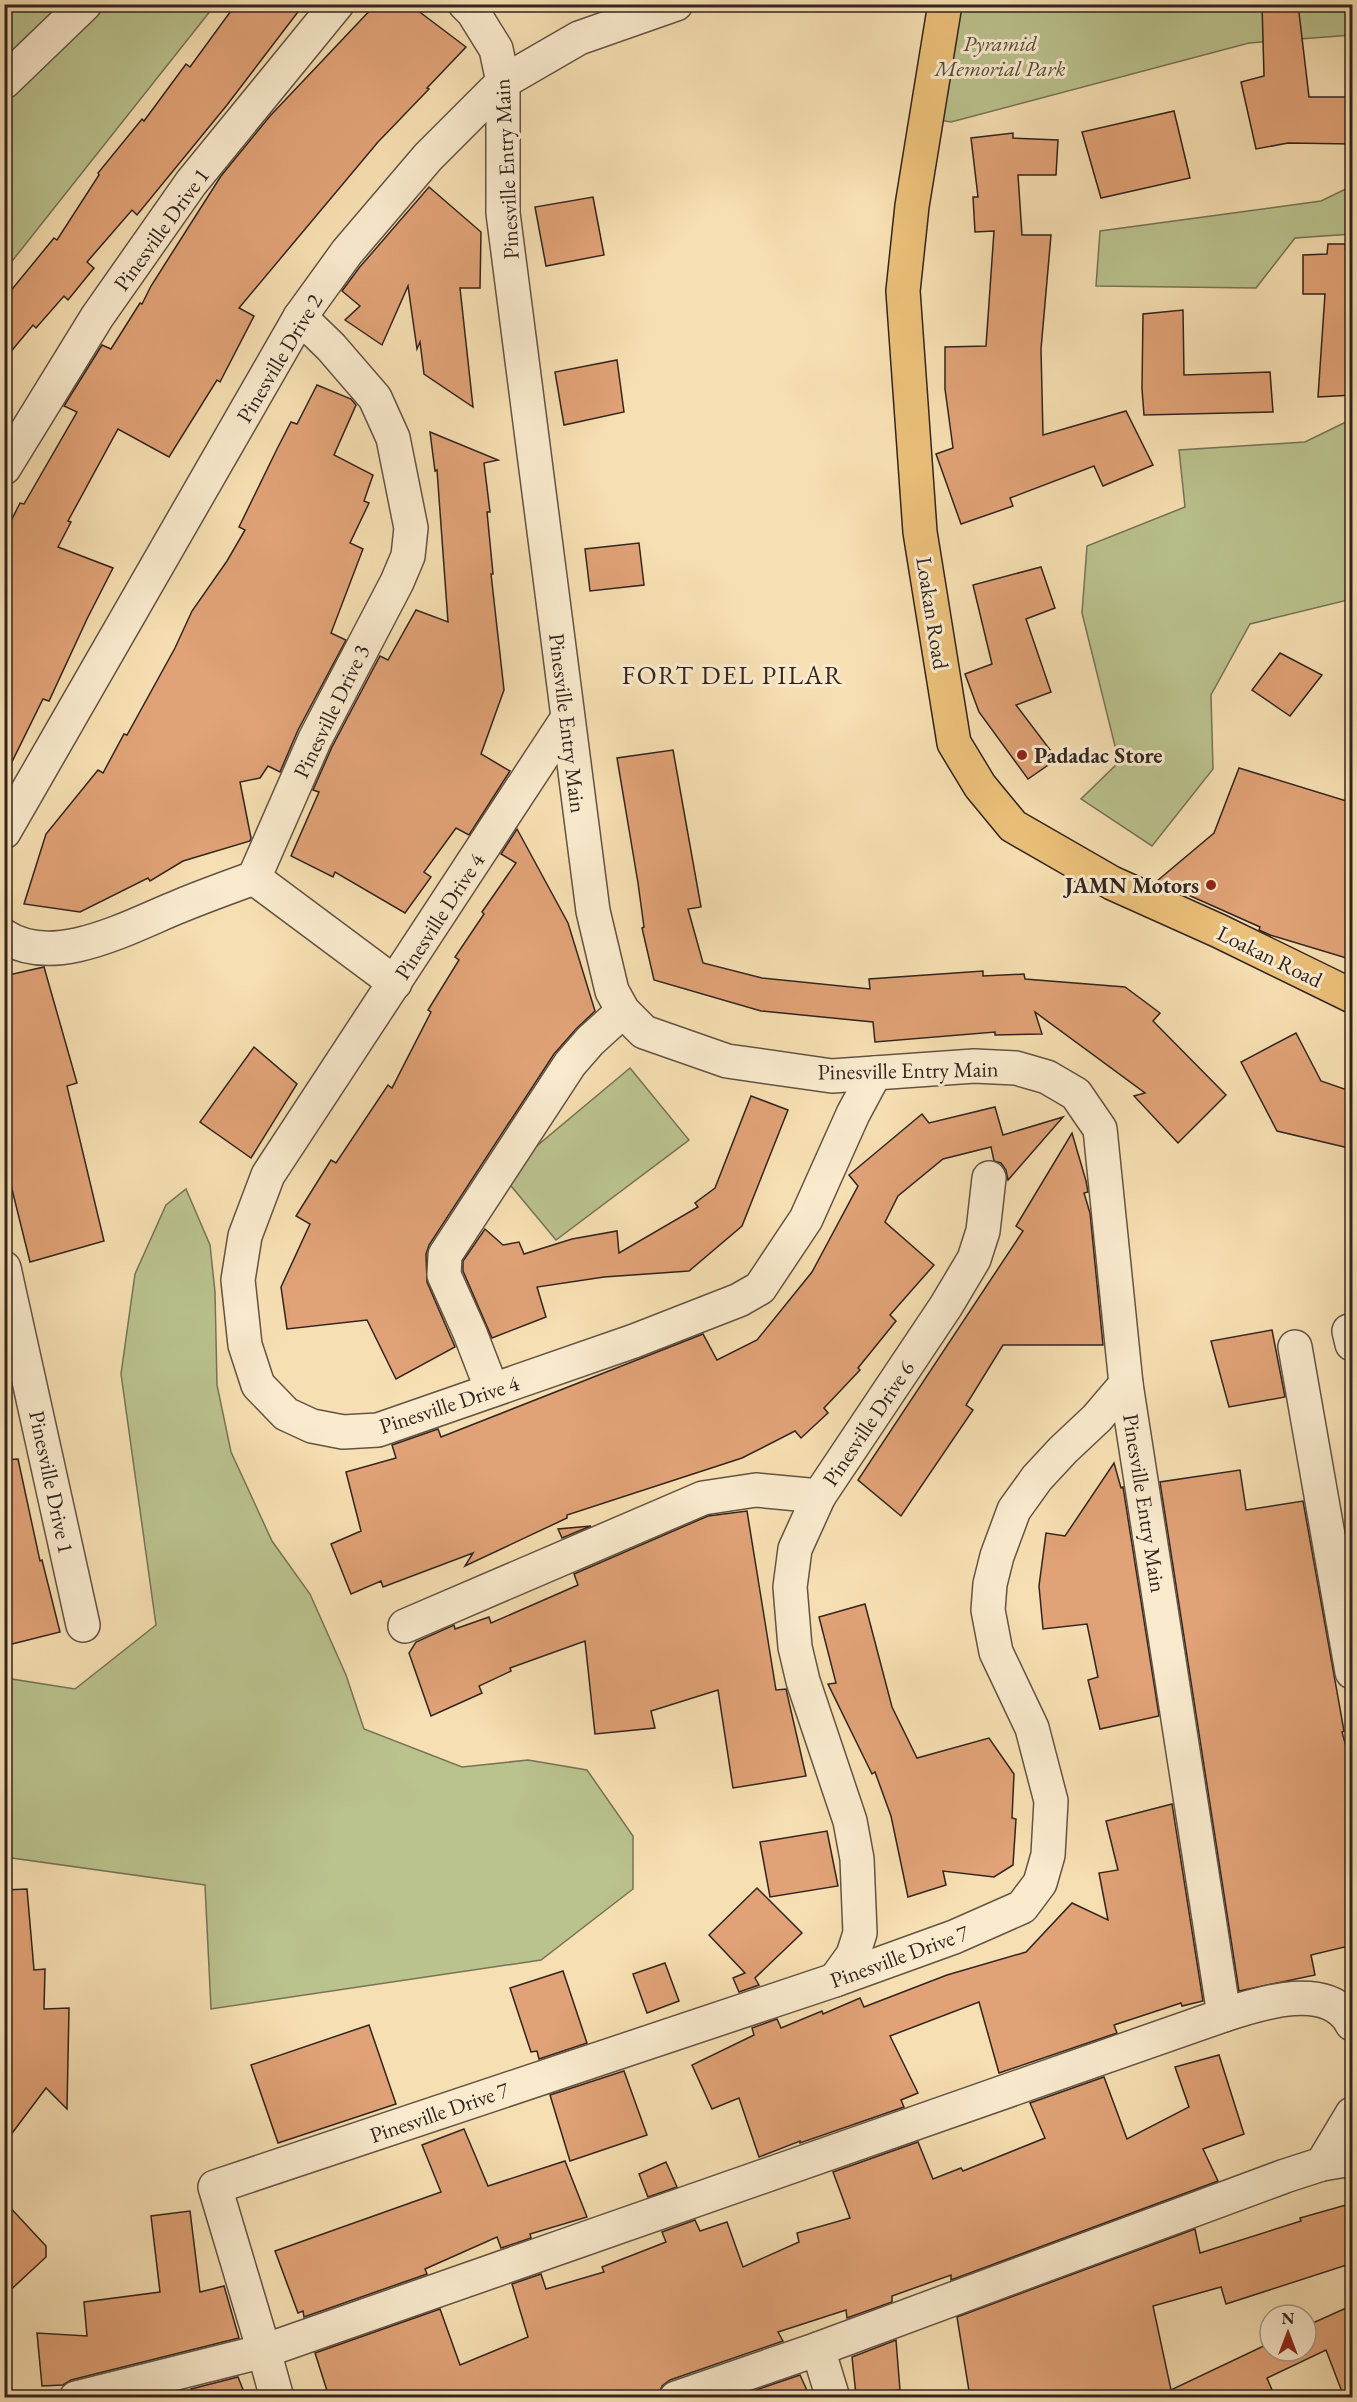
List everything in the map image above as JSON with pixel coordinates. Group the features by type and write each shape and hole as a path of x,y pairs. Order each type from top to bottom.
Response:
{"main road":[{"name":"Loakan Road","path":"948,5 912,207 903,291 920,532 954,743 980,786 1013,826 1112,883 1219,931 1353,996"}],"street":[{"path":"4,82 85,4"},
{"name":"Pinesville Drive 1","path":"4,468 97,317 191,183 337,4"},
{"name":"Pinesville Entry Main","path":"465,4 473,12 496,49 503,82 503,213 593,911 612,991 623,1011 644,1032 727,1061 832,1076 974,1066 1016,1068 1047,1077 1076,1094 1100,1129 1126,1384 1224,2015"},
{"name":"Pinesville Drive 2","path":"4,832 300,317 347,252 428,157 503,82 579,38 676,4"},
{"name":"Pinesville Drive 3","path":"254,878 315,739 397,582 408,556 411,528 393,438 375,398 331,347 300,317"},
{"name":"Pinesville Drive 4","path":"567,719 267,1175 245,1236 238,1280 245,1345 258,1385 286,1414 312,1426 343,1432 378,1430 634,1341 739,1300 760,1287 806,1219 853,1114 875,1073"},
{"path":"4,936 42,949 86,943 254,878 395,983"},
{"path":"492,1390 462,1313 444,1275 445,1255 570,1064 590,1041 623,1011"},
{"name":"Pinesville Drive 6","path":"405,1626 703,1498 756,1490 819,1496 946,1306 974,1259 983,1231 989,1178"},
{"name":"Pinesville Drive 1","path":"4,1268 83,1625"},
{"path":"1295,1347 1353,1672"},
{"name":"Pinesville Drive 7","path":"264,2351 215,2187 835,1980 954,1936 1022,1907 1040,1883 1048,1856 1051,1801 1032,1728 996,1652 988,1610 990,1584 997,1556 1014,1510 1037,1478 1098,1418 1126,1384"},
{"path":"819,1496 795,1549 790,1587 795,1647 803,1681 850,1821 857,1859 860,1933 853,1955 835,1980"},
{"path":"76,2397 264,2351 1258,2004 1319,1998 1338,2008 1351,2019"},
{"path":"676,2397 818,2349 1337,2162 1353,2114"},
{"path":"818,2349 833,2397"},
{"path":"264,2351 277,2397"}],"green space":[{"path":"5,5 215,5 5,270"},
{"name":"Pyramid Memorial Park","path":"955,5 1352,5 1352,35 1249,43 951,122 939,120"},
{"path":"1352,186 1352,234 1295,238 1256,288 1096,286 1100,231 1321,201"},
{"path":"1352,419 1352,599 1250,624 1211,695 1213,769 1152,846 1081,799 1119,762 1082,613 1087,546 1185,507 1179,450 1305,442"},
{"path":"630,1068 689,1140 556,1240 502,1175"},
{"path":"186,1189 210,1245 215,1292 217,1385 231,1452 272,1541 310,1594 346,1675 364,1729 462,1767 528,1760 587,1770 633,1836 633,1889 541,1960 211,2009 205,1885 5,1857 5,1678 75,1689 156,1625 121,1374 135,1274 166,1205"}],"building":[{"path":"236,4 304,4 227,105 137,215 132,210 87,262 94,268 68,300 64,296 36,328 33,325 4,360 4,299 54,238 57,240 99,175 98,173 142,119 144,121 186,64 190,67"},
{"path":"376,4 409,4 466,47 378,142 239,308 254,316 220,382 217,380 169,457 118,429 68,521 71,522 58,547 113,568 49,701 43,699 4,778 4,535 20,503 24,504 77,412 64,406 102,345 111,349 140,303 142,304 221,176 270,116"},
{"path":"1262,4 1298,4 1309,97 1353,97 1353,144 1288,143 1256,149 1241,82 1264,76"},
{"path":"1174,111 1190,178 1101,198 1082,132"},
{"path":"1013,133 1013,138 1058,140 1056,175 1018,175 1022,235 1051,235 1041,349 1043,435 1126,411 1153,465 1103,486 1094,466 1010,498 1013,506 961,524 936,454 953,448 945,389 945,347 986,346 994,231 975,232 973,197 978,197 971,138"},
{"path":"429,187 481,232 480,288 460,288 473,407 424,374 420,342 417,349 408,286 382,345 345,320 360,306 342,291"},
{"path":"593,197 604,255 546,266 535,207"},
{"path":"1328,244 1345,244 1353,324 1353,395 1318,397 1325,294 1303,294 1303,255 1327,254"},
{"path":"1183,310 1184,375 1270,372 1273,412 1144,415 1143,314"},
{"path":"617,360 624,412 564,425 555,372"},
{"path":"317,385 351,399 356,405 334,455 373,475 364,501 369,503 350,543 363,549 331,633 346,640 298,730 280,772 268,766 260,778 240,782 250,841 183,861 150,881 148,878 80,912 24,904 46,834 98,770 103,773 124,734 127,735 175,648 192,611 227,561 245,530 239,527 277,449 291,422 297,424"},
{"path":"430,432 498,460 484,463 490,512 487,512 493,574 491,574 504,690 481,754 510,771 469,835 456,828 424,872 431,877 405,913 335,872 333,877 291,856 319,792 313,790 332,747 380,656 388,660 416,610 448,622 437,470 435,471"},
{"path":"639,543 644,585 590,591 585,549"},
{"path":"1041,567 1055,608 1026,619 1051,692 1016,705 1057,759 1028,779 979,712 965,674 992,664 973,585"},
{"path":"1280,653 1322,675 1290,716 1252,690"},
{"path":"673,750 701,907 688,909 703,963 762,978 870,989 869,979 983,971 983,976 1024,974 1025,979 1125,987 1160,1013 1153,1021 1226,1095 1178,1143 1134,1096 1145,1093 1035,1012 1042,1034 995,1035 995,1032 875,1042 873,1022 761,1011 654,980 642,928 644,927 638,883 617,758"},
{"path":"1239,768 1353,803 1353,960 1270,935 1259,930 1260,927 1157,881 1214,833"},
{"path":"517,829 568,923 595,1011 554,1054 429,1245 426,1254 427,1282 455,1347 396,1379 367,1320 287,1329 281,1287 310,1224 296,1216 331,1160 336,1163 388,1085 392,1088 431,1012 428,1010 459,960 455,957 484,914 482,912 516,863 501,854"},
{"path":"44,967 77,1083 67,1086 104,1241 30,1262 4,1157 4,976"},
{"path":"1296,1033 1321,1081 1353,1092 1353,1149 1277,1131 1241,1062"},
{"path":"254,1047 297,1084 251,1158 200,1122"},
{"path":"751,1096 788,1110 742,1226 689,1271 604,1277 537,1287 546,1317 492,1338 463,1271 463,1261 485,1229 503,1245 519,1242 524,1254 572,1239 617,1231 619,1253 698,1207 695,1203 715,1188"},
{"path":"995,1107 1003,1135 1063,1117 1008,1180 1006,1170 1001,1163 994,1161 991,1147 943,1159 898,1196 885,1222 934,1265 890,1315 896,1321 858,1368 860,1370 824,1408 828,1413 801,1438 795,1431 742,1458 567,1515 567,1518 465,1566 473,1553 383,1587 381,1581 351,1594 331,1544 361,1531 346,1472 396,1458 392,1445 438,1429 441,1437 703,1334 717,1360 757,1340 812,1272 858,1186 849,1175 922,1114 929,1123"},
{"path":"1072,1133 1088,1192 1084,1193 1090,1213 1103,1345 1003,1345 966,1405 973,1410 901,1516 858,1480 1023,1231 1016,1226"},
{"path":"1272,1330 1285,1397 1229,1407 1211,1341"},
{"path":"18,1459 40,1561 42,1560 60,1632 4,1646 4,1460"},
{"path":"1114,1463 1121,1488 1123,1487 1159,1716 1100,1729 1088,1680 1098,1677 1087,1624 1043,1629 1039,1586 1046,1533 1065,1536"},
{"path":"1240,1470 1246,1510 1303,1501 1344,1731 1342,1732 1353,1772 1353,1945 1311,1955 1315,1975 1239,1991 1160,1482"},
{"path":"747,1511 776,1690 786,1689 806,1776 733,1788 718,1690 651,1711 655,1728 595,1734 585,1641 510,1668 511,1671 479,1686 482,1693 431,1716 409,1653 416,1642 454,1625 455,1629 489,1617 491,1623 578,1585 574,1574 708,1516"},
{"path":"591,1526 562,1538 558,1529"},
{"path":"865,1604 892,1707 917,1758 989,1738 1014,1774 1012,1818 1016,1819 1013,1865 994,1877 943,1871 946,1885 908,1897 891,1816 875,1772 872,1774 828,1684 836,1683 819,1617"},
{"path":"1172,1804 1203,2001 1182,2006 1181,2003 1114,2025 1117,2033 999,2073 979,2002 890,2036 918,2093 901,2100 904,2107 759,2157 739,2098 712,2109 692,2065 754,2035 752,2028 777,2019 781,2028 822,2011 823,2014 860,1998 864,2007 947,1975 1026,1952 1072,1903 1108,1920 1099,1873 1118,1870 1106,1821"},
{"path":"827,1831 838,1886 770,1897 760,1842"},
{"path":"757,1888 802,1933 755,1978 759,1985 739,1992 733,1978 745,1973 709,1935"},
{"path":"27,1889 34,1970 45,1969 44,2009 69,2008 67,2109 46,2088 4,2144 4,1890"},
{"path":"665,1963 679,2001 647,2013 633,1974"},
{"path":"563,1971 587,2043 539,2059 537,2051 531,2052 510,1988"},
{"path":"369,2025 396,2104 278,2143 251,2065"},
{"path":"1219,2055 1244,2134 1203,2149 1218,2181 951,2280 951,2275 892,2296 892,2302 847,2318 846,2310 778,2332 783,2341 670,2380 662,2386 658,2397 329,2397 315,2353 440,2309 460,2365 528,2337 512,2284 541,2274 546,2289 604,2272 602,2267 666,2242 662,2232 695,2220 700,2231 727,2222 743,2267 799,2242 797,2233 850,2218 833,2172 918,2142 933,2179 961,2168 963,2171 1045,2138 1030,2103 1104,2077 1127,2139 1189,2107 1175,2067"},
{"path":"624,2071 647,2135 570,2161 550,2095"},
{"path":"464,2129 488,2186 565,2161 587,2217 530,2234 531,2238 501,2248 497,2237 425,2269 427,2274 304,2317 303,2311 298,2313 275,2251 441,2192 422,2145"},
{"path":"666,2162 677,2187 648,2197 639,2174"},
{"path":"4,2201 46,2246 46,2257 4,2296"},
{"path":"1353,2203 1353,2263 1226,2304 1221,2287 1153,2306 1171,2390 1258,2349 1258,2363 1299,2363 1267,2378 1275,2397 970,2397 957,2317 1195,2229 1200,2253 1301,2221 1300,2218"},
{"path":"190,2211 200,2292 224,2286 239,2338 71,2380 63,2385 42,2386 37,2333 87,2336 84,2302 160,2292 151,2216"},
{"path":"1353,2305 1353,2397 1344,2397 1326,2350 1318,2354 1318,2321"},
{"path":"896,2340 900,2390 856,2395 852,2357"},
{"path":"800,2375 810,2397 735,2397"},
{"path":"238,2377 246,2397 195,2397 191,2389"}],"place":[{"name":"Padadac Store","path":"1022,755"},
{"name":"JAMN Motors","path":"1211,885"}],"district":[{"name":"FORT DEL PILAR","path":"733,675"}]}
